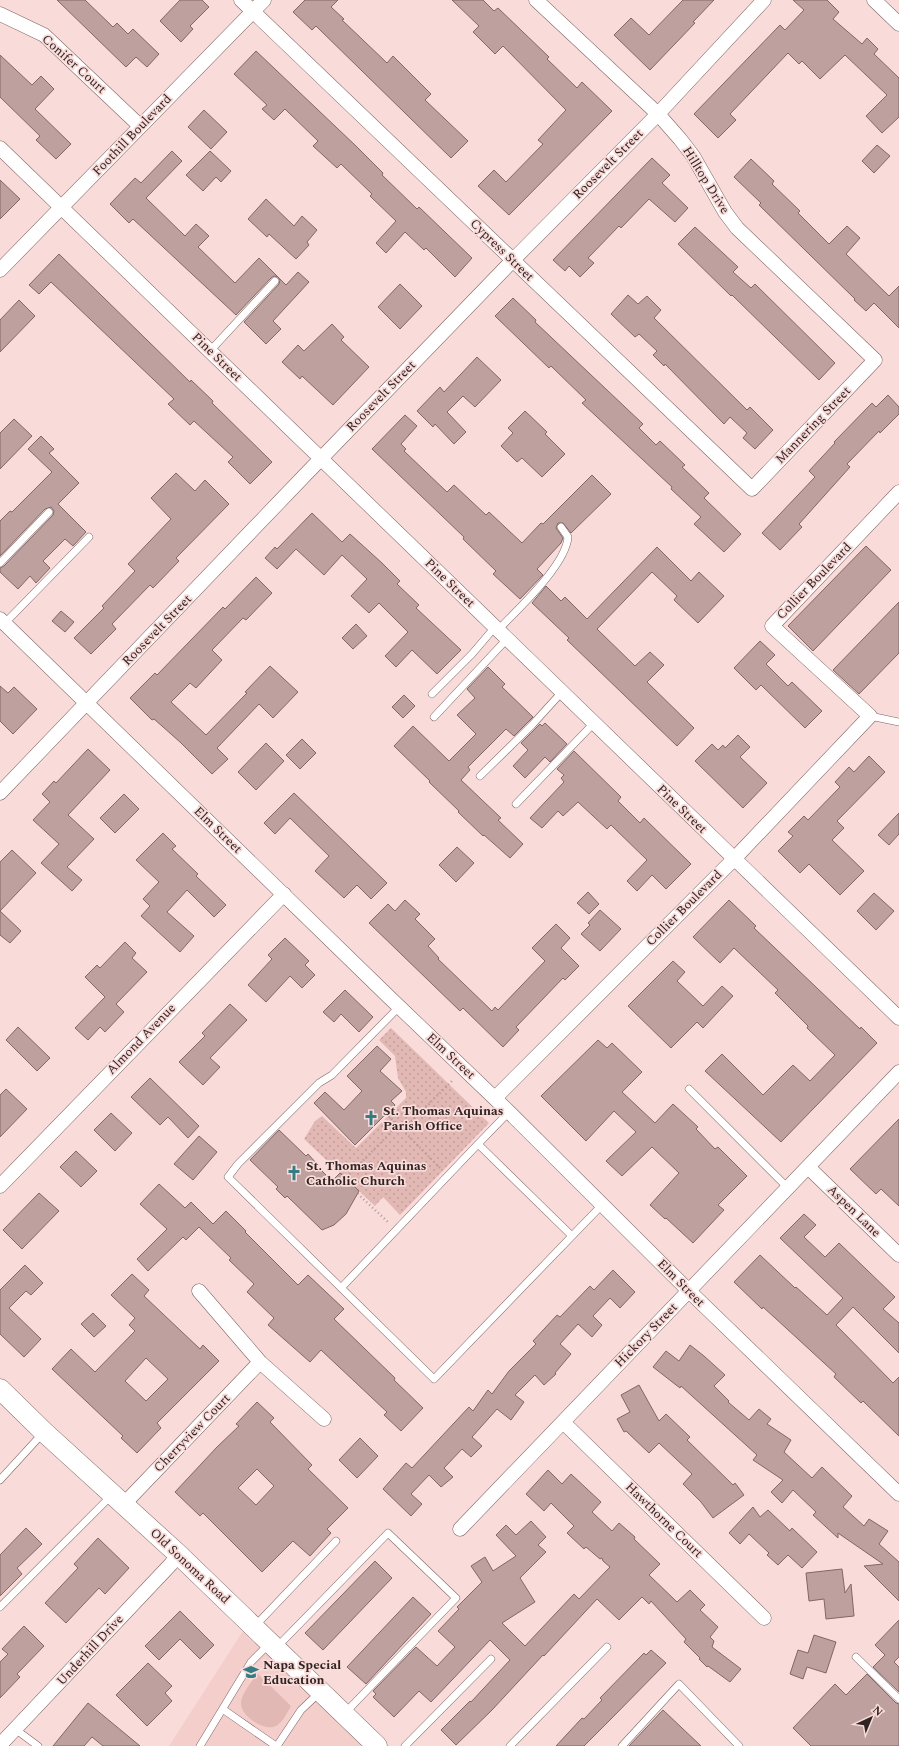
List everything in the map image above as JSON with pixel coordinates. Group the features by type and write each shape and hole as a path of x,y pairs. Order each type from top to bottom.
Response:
{"main road":[{"name":"Old Sonoma Road","path":"0,1389 44,1432 178,1554 377,1746"}],"street":[{"name":"Cypress Street","path":"241,0 752,489"},
{"name":"Foothill Boulevard","path":"0,270 264,0"},
{"name":"Hilltop Drive","path":"536,0 658,114 680,139 692,156 725,212 737,228 875,360"},
{"name":"Roosevelt Street","path":"0,793 513,260 658,114 764,0"},
{"path":"874,0 899,24"},
{"name":"Conifer Court","path":"0,14 44,35 140,126"},
{"name":"Pine Street","path":"0,148 899,1018"},
{"name":"Mannering Street","path":"752,489 875,360"},
{"name":"Collier Boulevard","path":"495,1098 734,859 870,716 772,626 899,492"},
{"name":"Elm Street","path":"2,622 399,1007 495,1098 689,1291 899,1494"},
{"name":"Almond Avenue","path":"0,1186 284,894"},
{"name":"Hickory Street","path":"460,1530 899,1072"},
{"name":"Aspen Lane","path":"808,1167 899,1255"},
{"path":"199,1290 260,1362 324,1419"},
{"name":"Cherryview Court","path":"118,1499 260,1362"},
{"name":"Hawthorne Court","path":"563,1422 764,1618"},
{"name":"Underhill Drive","path":"0,1745 171,1564 178,1554"}],"lane":[{"path":"210,351 275,281"},
{"path":"0,563 49,512"},
{"path":"434,717 500,632 542,584 555,565 568,544 568,537 561,527"},
{"path":"2,622 89,537"},
{"path":"432,694 472,654 500,632"},
{"path":"480,776 532,725 562,692"},
{"path":"870,716 899,722"},
{"path":"516,804 594,723"},
{"path":"399,1007 332,1075 319,1083 238,1164 228,1178 434,1379 602,1205"},
{"path":"689,1089 788,1188"},
{"path":"341,1288 509,1112"},
{"path":"478,1144 572,1236"},
{"path":"0,1480 44,1432"},
{"path":"0,1607 118,1499"},
{"path":"200,1746 224,1710 251,1662 273,1646 388,1533 456,1598 344,1714"},
{"path":"254,1627 336,1541"},
{"path":"510,1746 607,1647"},
{"path":"856,1657 899,1699"},
{"path":"406,1746 491,1659"},
{"path":"622,1746 679,1684 739,1746"},
{"path":"224,1710 276,1746 301,1710 320,1692"},
{"path":"15,1729 38,1746"}],"path":[{"path":"403,1130 452,1081"},
{"path":"386,1113 448,1176"},
{"path":"338,1186 398,1125"},
{"path":"343,1180 396,1230"}],"shaded area":[{"path":"391,1028 489,1123 400,1215 383,1197 375,1206 304,1139 315,1121 322,1116 356,1148 406,1098 406,1092 398,1078 395,1056 379,1040"},
{"name":"Napa Special Education","path":"243,1631 260,1647 362,1746 169,1746"},
{"path":"257,1673 291,1706 283,1720 276,1726 266,1727 254,1722 244,1713 242,1708 241,1699"}],"building":[{"path":"57,0 85,0 113,27 117,23 128,34 133,29 159,54 147,67 136,57 126,67"},
{"path":"180,0 202,0 209,7 190,26 193,29 181,42 160,21"},
{"path":"305,0 338,0 331,7 344,19 342,20 387,63 393,56 431,94 425,100 468,141 451,158 316,26 312,30 293,12"},
{"path":"452,0 483,0 494,11 498,8 549,57 547,59 577,88 582,82 612,111 509,215 478,186 494,170 506,182 543,144 538,140 566,110 503,46 495,54 473,32 479,26"},
{"path":"683,0 714,0 693,22 695,23 650,70 614,35 631,18 649,35"},
{"path":"793,0 827,0 839,12 833,19 862,44 867,38 878,49 874,54 899,78 899,117 882,133 866,116 887,95 845,55 820,79 802,61 799,64 788,53 730,114 736,120 718,138 694,114 780,25 785,30 804,10"},
{"path":"256,51 357,147 383,173 382,175 417,209 419,207 472,258 455,277 426,248 424,250 405,232 386,253 376,243 396,221 370,196 372,194 341,164 337,168 313,146 318,141 285,109 274,120 262,109 267,105 234,74"},
{"path":"0,55 32,85 41,76 54,89 35,109 71,144 56,159 36,140 40,136 0,97"},
{"path":"204,110 227,132 211,149 188,127"},
{"path":"877,145 890,156 874,173 862,161"},
{"path":"172,151 182,161 146,198 185,236 196,224 209,236 198,247 235,283 259,258 278,277 274,276 271,278 236,315 133,219 129,223 110,204 135,178 141,183"},
{"path":"210,151 231,171 221,182 216,177 203,191 186,175"},
{"path":"652,158 670,175 662,183 688,208 675,222 649,199 621,228 619,226 588,258 594,263 580,277 569,266 565,271 553,260"},
{"path":"751,159 774,181 772,184 800,211 798,213 829,244 847,226 860,238 846,254 889,296 899,286 899,328 874,303 866,311 759,205 761,203 734,177"},
{"path":"0,180 20,199 0,219"},
{"path":"266,199 294,226 302,216 317,230 307,242 309,245 296,259 269,234 267,237 248,219"},
{"path":"695,227 738,267 733,272 751,288 755,284 835,363 819,380 678,244"},
{"path":"59,254 190,382 191,380 213,401 212,403 272,462 250,484 228,462 233,457 194,421 190,425 168,404 174,399 51,282 39,294 29,285"},
{"path":"298,272 309,282 273,321 281,329 266,344 244,322 279,284 280,280 278,277 286,285"},
{"path":"400,284 422,306 400,329 378,307"},
{"path":"628,295 638,304 647,296 661,310 654,318 747,410 750,407 773,430 755,449 743,438 747,433 730,417 724,424 665,364 664,366 653,355 657,351 639,334 635,337 611,314"},
{"path":"513,298 536,320 535,322 643,424 639,428 656,445 660,441 685,465 682,467 709,493 704,498 741,534 724,552 694,524 701,517 671,489 672,487 582,403 586,400 551,366 549,368 495,316"},
{"path":"19,300 35,316 0,352 0,320"},
{"path":"332,324 344,337 341,340 369,367 333,405 302,376 300,379 282,362 298,345 304,351"},
{"path":"477,357 501,380 475,407 463,396 447,412 466,432 454,444 435,424 433,427 417,411 440,387 444,392"},
{"path":"888,395 899,407 899,414 880,433 879,431 847,464 850,467 799,524 802,527 780,550 762,533 815,477 809,471 835,443 834,442 872,403 876,407"},
{"path":"525,411 547,432 545,434 565,454 542,477 522,458 517,462 501,446 513,433 508,428"},
{"path":"405,415 417,426 401,444 406,449 404,451 447,492 454,485 486,515 489,512 522,543 592,475 611,494 571,533 563,523 558,523 556,528 563,538 561,543 537,569 543,575 520,599 493,574 496,571 463,539 464,537 372,449"},
{"path":"14,419 32,436 0,469 0,433"},
{"path":"41,436 54,449 49,453 79,483 58,504 86,532 73,546 65,539 43,561 50,568 36,583 30,576 18,589 0,572 0,568 4,566 53,515 54,511 51,507 45,509 0,556 0,521 10,511 12,512 52,472 28,449"},
{"path":"176,473 195,491 205,480 229,504 176,558 179,561 153,588 150,585 112,624 116,629 91,654 74,638 104,608 102,606 135,571 128,564 171,519 151,498"},
{"path":"312,513 342,542 350,534 382,563 400,581 397,584 419,605 416,608 461,650 437,674 412,650 396,667 385,656 408,632 379,603 369,613 351,596 367,579 342,555 324,575 296,549 277,569 265,558 275,547 277,549"},
{"path":"866,546 891,570 813,651 788,626"},
{"path":"657,547 691,581 699,572 724,596 698,623 674,600 677,596 652,572 597,629 635,666 650,652 664,665 647,682 694,728 677,746 567,640 569,638 532,603 546,586 561,601 565,597 587,619"},
{"path":"256,577 272,593 246,620 243,618 212,650 222,660 196,688 190,683 171,702 206,735 247,693 245,692 270,666 298,692 273,718 259,704 217,748 228,759 212,774 180,742 154,719 152,720 130,698 155,673 157,675 223,607 225,609"},
{"path":"899,602 899,653 859,694 833,670"},
{"path":"61,611 74,622 65,632 52,621"},
{"path":"356,624 367,636 353,649 342,638"},
{"path":"760,641 775,655 766,664 788,686 792,682 822,711 805,728 761,685 756,690 734,668"},
{"path":"488,667 505,684 502,687 533,717 514,736 506,729 468,767 470,770 461,780 501,818 498,820 523,844 510,858 484,835 483,836 458,812 459,811 429,782 430,781 394,746 413,726 449,761 476,734 457,715 475,698 467,689"},
{"path":"0,686 8,693 14,687 37,709 13,734 0,721"},
{"path":"404,695 415,706 403,718 392,707"},
{"path":"545,723 567,744 550,762 545,757 525,778 513,766 528,750 521,743 540,724 542,726"},
{"path":"738,735 750,747 740,757 767,783 743,808 695,761 712,744 718,750 723,745 725,748"},
{"path":"302,739 316,753 300,769 286,755"},
{"path":"266,743 284,761 256,790 238,772"},
{"path":"88,749 110,770 68,815 94,839 67,867 82,880 72,891 41,863 59,844 33,820 50,802 42,794 54,781 56,783"},
{"path":"574,751 621,797 618,801 640,823 644,818 691,864 666,889 652,875 637,891 627,881 647,860 611,825 607,829 578,802 563,816 558,811 542,828 530,818 564,782 561,778 564,775 557,769"},
{"path":"869,756 885,772 837,821 844,828 832,840 864,871 840,895 809,864 800,873 778,851 793,836 788,832 804,816 808,820 840,787 835,782 849,767 854,772"},
{"path":"294,793 387,883 371,899 357,885 344,898 315,871 329,856 290,818 275,834 264,823"},
{"path":"124,794 139,809 115,833 100,818"},
{"path":"899,813 899,834 889,845 878,835"},
{"path":"163,833 176,846 172,849 198,874 196,876 226,905 214,917 187,890 167,912 194,936 180,952 141,916 150,906 143,899 159,882 136,860"},
{"path":"457,847 474,863 456,882 439,865"},
{"path":"12,850 36,873 0,911 0,862"},
{"path":"588,892 599,904 589,914 577,903"},
{"path":"874,893 894,911 876,930 857,911"},
{"path":"405,900 420,914 415,919 435,939 428,946 439,958 438,959 492,1011 495,1007 498,1010 545,961 532,948 556,924 570,938 561,948 579,966 565,980 563,978 516,1027 519,1030 503,1047 463,1008 460,1011 369,923 388,904 395,911"},
{"path":"729,900 756,926 754,928 860,1029 861,1027 877,1043 781,1142 705,1071 722,1054 763,1095 793,1065 810,1081 835,1055 807,1028 808,1026 775,993 778,990 734,948 720,963 693,937"},
{"path":"600,910 621,929 600,951 581,934 590,925 588,923"},
{"path":"0,911 21,931 10,943 0,935"},
{"path":"285,938 309,961 305,965 315,975 302,988 290,976 266,1002 248,985 272,959 268,955"},
{"path":"125,942 136,953 132,958 147,972 116,1004 124,1012 105,1032 100,1027 88,1040 75,1028 105,997 85,977 97,965 100,968"},
{"path":"673,961 685,972 677,981 703,1006 722,986 733,996 703,1028 697,1022 671,1048 628,1006"},
{"path":"345,990 373,1017 359,1032 341,1014 334,1022 323,1012"},
{"path":"230,1004 247,1020 210,1058 220,1067 203,1085 179,1062 205,1036 202,1033"},
{"path":"18,1027 50,1058 37,1071 6,1040"},
{"path":"598,1040 607,1048 612,1043 642,1072 622,1092 655,1123 673,1104 698,1127 696,1129 715,1149 718,1147 747,1176 718,1205 724,1210 693,1243 650,1205 679,1173 652,1147 622,1176 606,1161 636,1132 614,1111 586,1141 541,1096"},
{"path":"377,1046 391,1059 380,1071 402,1091 391,1101 395,1105 355,1145 314,1103 325,1092 344,1110 362,1091 347,1076"},
{"path":"150,1078 199,1126 188,1138 168,1117 160,1125 131,1097"},
{"path":"6,1089 27,1109 0,1137 0,1095"},
{"path":"111,1113 132,1133 115,1151 94,1130"},
{"path":"899,1119 899,1206 881,1189 876,1194 850,1169"},
{"name":"St. Thomas Aquinas Catholic Church","path":"279,1130 306,1156 308,1154 317,1164 316,1165 332,1181 340,1173 359,1191 346,1214 334,1225 322,1230 287,1196 285,1198 276,1189 278,1187 250,1160"},
{"path":"199,1136 217,1152 193,1180 174,1164"},
{"path":"76,1151 97,1171 81,1187 60,1167"},
{"path":"159,1184 185,1208 191,1202 213,1224 226,1211 298,1285 308,1275 344,1309 334,1319 395,1378 394,1380 423,1408 401,1431 384,1415 387,1412 321,1350 310,1362 268,1325 274,1318 247,1292 254,1284 229,1260 231,1258 199,1227 186,1240 183,1237 148,1271 137,1259 167,1229 140,1204"},
{"path":"39,1193 59,1211 22,1249 3,1230"},
{"path":"804,1214 816,1225 804,1237 825,1257 839,1243 895,1297 883,1309 899,1323 899,1353 853,1307 836,1325 893,1383 899,1377 899,1436 863,1401 861,1403 834,1377 836,1374 763,1307 762,1309 734,1282 760,1255 795,1288 796,1287 827,1315 843,1298 780,1238"},
{"path":"25,1265 43,1283 31,1295 26,1291 9,1308 41,1339 24,1357 0,1334 0,1290"},
{"path":"613,1270 635,1292 620,1308 610,1298 593,1316 602,1325 592,1337 578,1324 560,1344 571,1354 555,1373 556,1374 544,1385 535,1375 515,1395 524,1402 511,1420 497,1409 472,1437 482,1446 471,1457 462,1449 444,1468 453,1477 441,1487 429,1475 411,1494 422,1504 411,1516 383,1489 406,1463 412,1468 469,1407 473,1411 488,1390 492,1394 509,1371 536,1344 533,1341 557,1315 560,1317 590,1286 594,1290"},
{"path":"132,1274 149,1290 144,1296 200,1349 203,1345 219,1361 157,1423 161,1428 137,1453 121,1438 123,1436 52,1369 71,1349 95,1372 135,1331 129,1325 135,1318 111,1295","holes":["146,1358 168,1379 146,1401 125,1381"]},
{"path":"93,1313 106,1326 94,1337 81,1324"},
{"path":"690,1345 725,1375 714,1386 729,1401 728,1402 749,1420 759,1409 771,1419 767,1424 791,1440 784,1452 812,1478 822,1467 852,1496 843,1507 864,1526 869,1519 888,1531 879,1544 899,1562 899,1601 864,1566 883,1564 838,1533 838,1538 813,1515 816,1512 793,1490 782,1503 771,1492 783,1480 753,1460 757,1455 681,1386 680,1388 653,1367 666,1351 679,1361"},
{"path":"639,1385 659,1421 666,1414 690,1437 687,1440 733,1485 735,1483 744,1495 713,1518 701,1502 683,1484 692,1474 659,1443 649,1453 626,1431 624,1432 617,1419 630,1412 621,1395"},
{"path":"257,1402 274,1418 270,1422 312,1465 308,1469 348,1508 327,1529 331,1533 310,1556 293,1541 262,1572 203,1513 200,1516 175,1492 239,1426 236,1424","holes":["257,1469 274,1486 256,1505 238,1488"]},
{"path":"360,1438 378,1456 357,1478 339,1460"},
{"path":"548,1470 562,1484 571,1474 601,1502 592,1512 612,1531 619,1523 635,1537 634,1539 660,1564 649,1575 677,1602 690,1590 705,1605 700,1610 718,1627 710,1637 714,1641 712,1647 741,1669 730,1682 708,1666 707,1667 684,1642 686,1639 651,1601 649,1604 642,1597 619,1620 597,1599 492,1710 456,1745 441,1730 470,1701 471,1702 510,1660 490,1640 431,1702 419,1691 394,1717 373,1697 376,1694 373,1691 416,1647 437,1666 455,1647 438,1631 459,1609 457,1607 482,1582 471,1566 485,1557 493,1571 516,1556 496,1535 506,1525 516,1535 531,1521 546,1537 538,1545 546,1552 520,1578 535,1602 502,1623 525,1646 574,1594 579,1599 610,1567 603,1561 602,1558 600,1559 586,1547 584,1549 567,1533 574,1526 551,1503 544,1511 526,1494"},
{"path":"753,1507 760,1517 768,1510 790,1531 792,1528 817,1552 802,1568 788,1555 778,1565 767,1555 769,1553 749,1534 740,1544 729,1533"},
{"path":"26,1528 42,1544 17,1568 22,1574 0,1596 0,1555"},
{"path":"98,1538 129,1568 105,1594 99,1588 66,1623 45,1603 78,1568 74,1564"},
{"path":"375,1561 392,1578 323,1650 305,1633"},
{"path":"842,1569 845,1593 851,1584 854,1616 826,1619 824,1599 809,1601 806,1573"},
{"path":"413,1597 431,1614 366,1684 347,1667"},
{"path":"180,1611 214,1645 200,1659 180,1639 159,1660 145,1646"},
{"path":"899,1620 899,1657 894,1662 899,1667 899,1692 873,1667 885,1655 875,1645"},
{"path":"24,1626 44,1646 17,1674 20,1677 0,1698 0,1662 8,1654 2,1649"},
{"path":"814,1635 836,1642 826,1673 807,1667 803,1679 790,1674 798,1650 808,1653"},
{"path":"651,1650 666,1663 610,1720 584,1746 556,1746 582,1718 584,1719 602,1700 600,1698 644,1653 646,1655"},
{"path":"148,1663 172,1686 165,1693 172,1701 147,1726 116,1695"},
{"path":"867,1674 896,1703 899,1704 899,1746 811,1746 793,1728 835,1684 846,1695"},
{"path":"88,1703 140,1746 103,1746 92,1737 84,1746 53,1746"},
{"path":"663,1710 701,1746 629,1746"}],"place":[{"name":"St. Thomas Aquinas Parish Office","path":"371,1118"},
{"name":"St. Thomas Aquinas Catholic Church","path":"294,1173"},
{"name":"Napa Special Education","path":"251,1672"}]}
